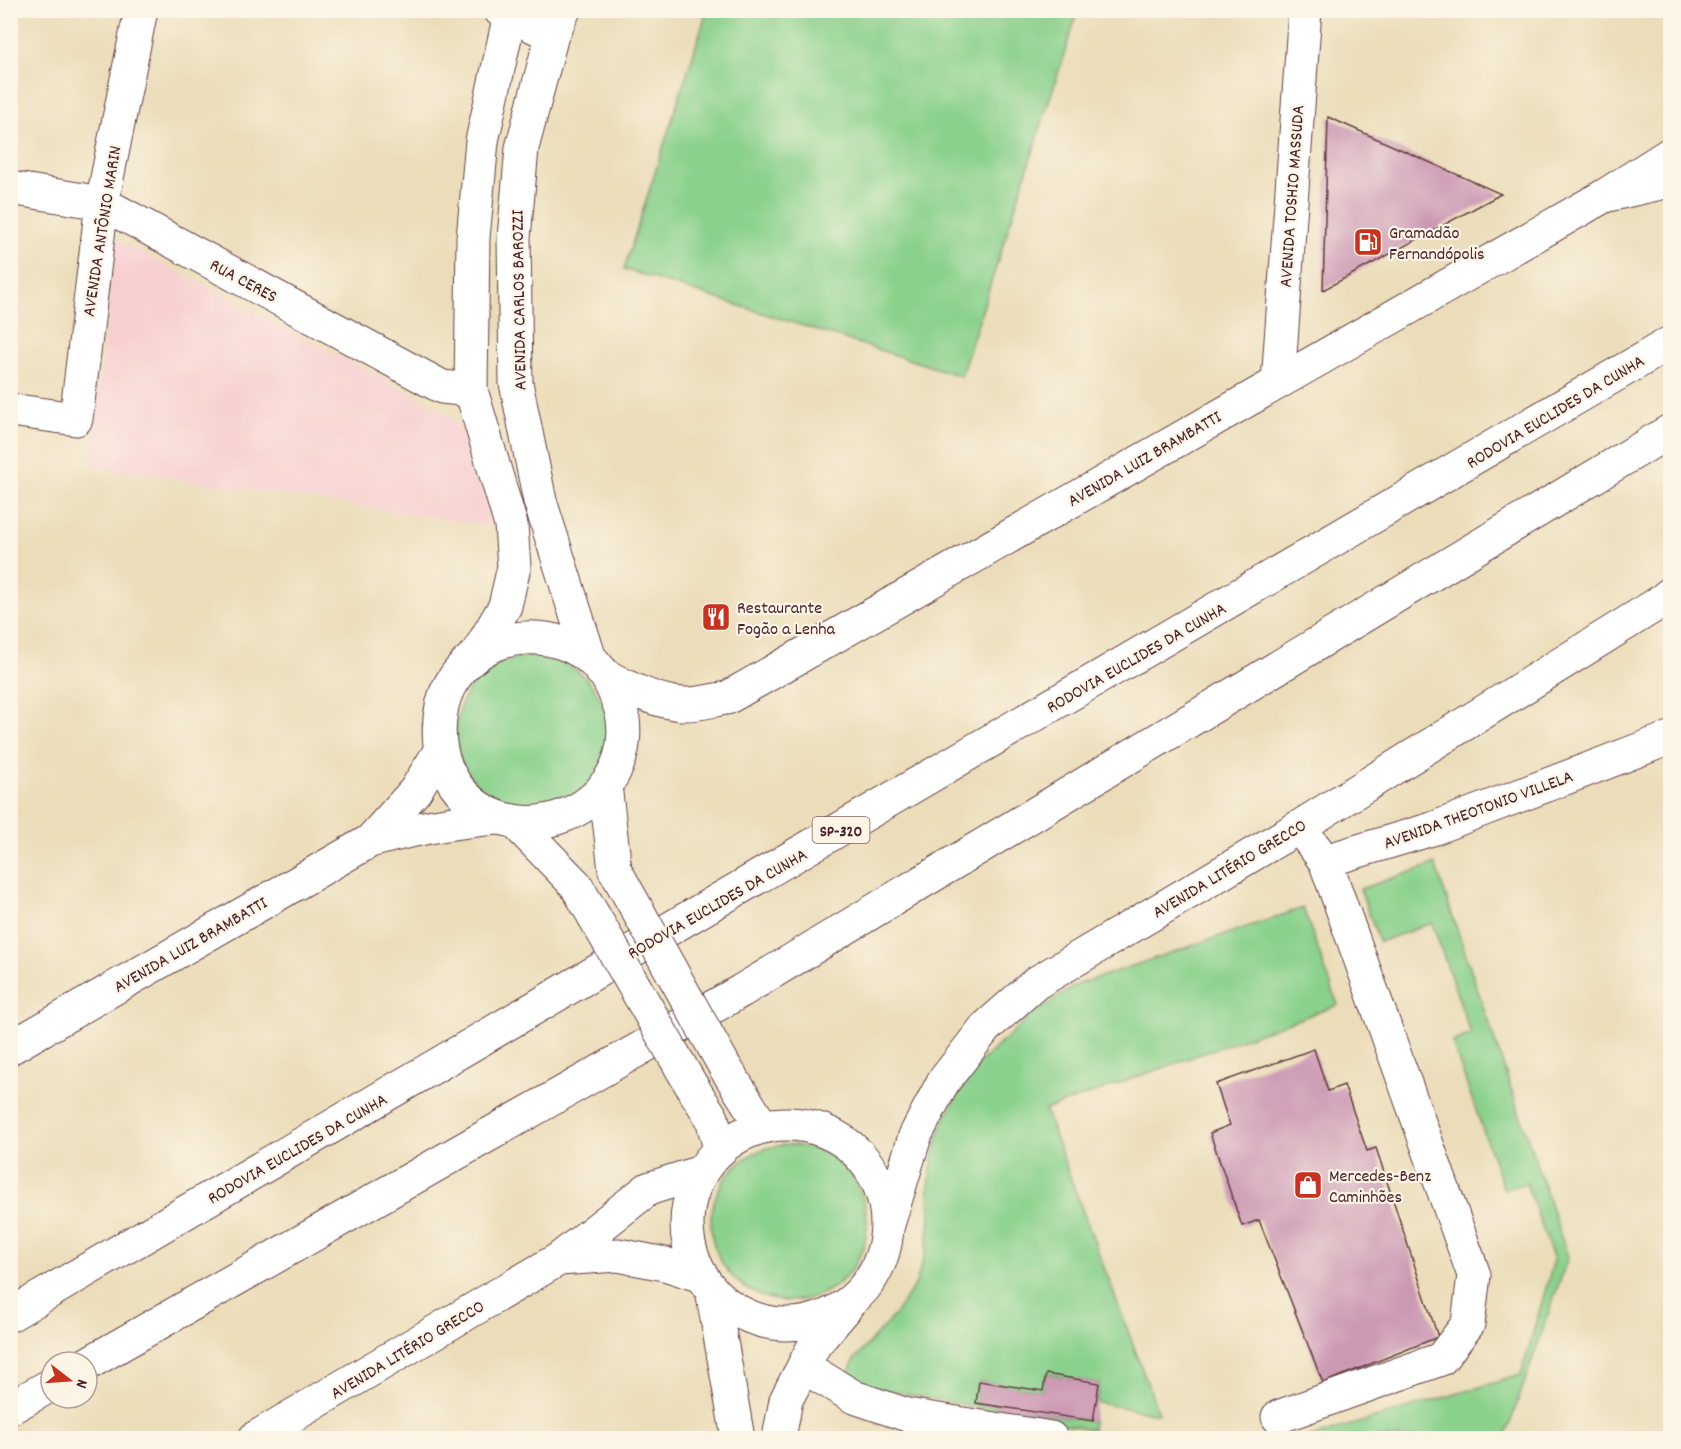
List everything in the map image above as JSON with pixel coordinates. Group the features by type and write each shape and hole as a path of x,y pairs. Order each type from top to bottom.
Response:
{"main road":[{"name":"AVENIDA ANTÔNIO MARIN","path":"10,410 76,418 102,203 141,10"},
{"name":"AVENIDA TOSHIO MASSUDA","path":"1278,382 1305,10"},
{"path":"477,654 499,643 522,638 547,639 570,646 599,668 617,697 623,720 623,743 616,765 605,785 587,804 565,817 540,823 507,820 478,807 461,792 448,773 440,751 438,724 444,697 458,673 477,654 505,606 514,567 511,525 471,390 473,238 482,141 506,12 558,23"},
{"name":"AVENIDA CARLOS BAROZZI","path":"558,23 522,148 514,238 516,383 540,501 599,668"},
{"name":"AVENIDA LUIZ BRAMBATTI","path":"599,668 648,697 683,704 727,698 1604,196 1671,154"},
{"path":"1604,196 1671,181"},
{"name":"RUA CERES","path":"10,188 102,203 442,387 471,390 516,383"},
{"path":"473,238 514,238"},
{"name":"RODOVIA EUCLIDES DA CUNHA","path":"10,1315 1671,343"},
{"path":"99,1357 741,991 1671,431"},
{"name":"AVENIDA LITÉRIO GRECCO","path":"887,1228 915,1136 943,1082 985,1028 1036,983 1299,827 1665,598"},
{"name":"AVENIDA THEOTONIO VILLELA","path":"1325,861 1432,829 1671,738"},
{"name":"AVENIDA LUIZ BRAMBATTI","path":"370,840 415,791 440,751"},
{"path":"605,785 615,870 725,1067 762,1126"},
{"name":"AVENIDA LUIZ BRAMBATTI","path":"10,1048 370,840 420,827 466,820 507,820"},
{"path":"507,820 576,885 712,1118 710,1160"},
{"path":"1278,1417 1441,1359 1468,1324 1474,1275 1325,861 1299,827"},
{"path":"738,1438 707,1283 691,1252 687,1224 690,1197 710,1160 739,1135 762,1126 788,1123 814,1127 839,1138 860,1155 875,1176 885,1201 887,1228 882,1254 871,1278 815,1344 786,1400 779,1438"},
{"name":"AVENIDA LITÉRIO GRECCO","path":"255,1438 559,1259 648,1189 710,1160"},
{"name":"AVENIDA LITÉRIO GRECCO","path":"559,1259 618,1255 665,1264 707,1283"},
{"path":"707,1283 732,1308 756,1319 781,1324 808,1322 832,1313 854,1298"},
{"path":"804,1367 854,1397 907,1415 1051,1438"},
{"path":"10,1408 39,1392"}],"shaded area":[{"path":"115,239 439,408 455,421 468,439 490,526 91,466"}],"green space":[{"path":"707,11 1078,11 961,376 624,269"},
{"path":"532,656 561,661 586,678 603,703 608,732 603,761 586,786 561,803 532,808 503,803 478,786 461,761 456,732 461,703 478,678 503,661"},
{"path":"1435,864 1568,1257 1505,1438 1307,1438 1521,1375 1554,1260 1526,1183 1504,1190 1452,1042 1471,1034 1432,923 1379,942 1360,889"},
{"path":"1303,908 1338,1005 1045,1110 1159,1414 1097,1403 1099,1383 1046,1374 1043,1391 979,1381 976,1403 1093,1421 1092,1430 845,1382 854,1360 896,1313 916,1283 926,1251 930,1220 929,1186 941,1126 977,1065 1029,1017 1076,985"},
{"path":"789,1145 804,1146 819,1151 844,1168 861,1193 866,1208 866,1238 861,1253 844,1278 819,1295 804,1300 789,1301 774,1300 759,1295 734,1278 717,1253 712,1238 711,1223 712,1208 717,1193 734,1168 759,1151 774,1146"}],"building":[{"name":"Gramadão Fernandópolis","path":"1328,117 1501,194 1323,290"},
{"name":"Mercedes-Benz Caminhões","path":"1314,1049 1328,1091 1344,1085 1367,1151 1376,1148 1438,1337 1323,1383 1259,1220 1242,1226 1210,1133 1230,1125 1216,1084"},
{"path":"1046,1374 1099,1383 1093,1421 976,1403 979,1381 1043,1391"}],"place":[{"name":"Gramadão Fernandópolis","path":"1368,242"},
{"name":"Restaurante Fogão a Lenha","path":"716,617"},
{"name":"Mercedes-Benz Caminhões","path":"1308,1185"}]}
